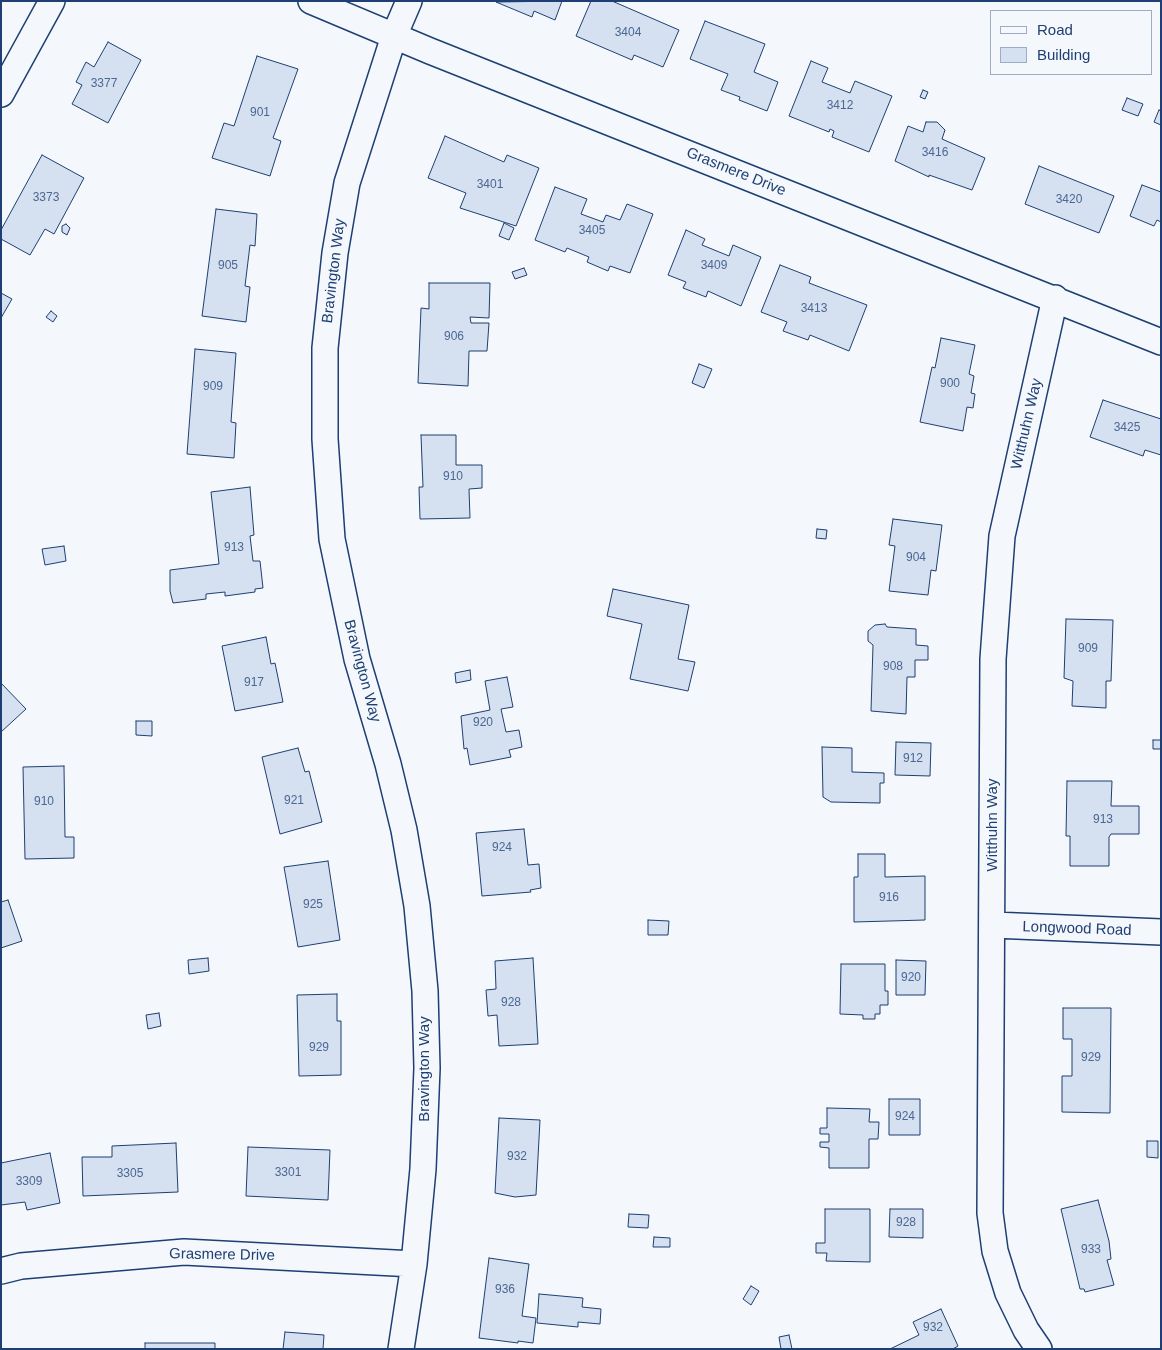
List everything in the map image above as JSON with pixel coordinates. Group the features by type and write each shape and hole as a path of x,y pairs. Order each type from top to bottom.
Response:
{"street":[{"path":"1,94 52,1"},
{"name":"Grasmere Drive","path":"311,1 394,36 1055,298 1161,342"},
{"name":"Bravington Way","path":"401,1349 414,1264 423,1169 427,1068 424,992 417,906 404,830 388,764 357,659 332,540 325,439 325,348 335,253 347,182 394,36 409,1"},
{"name":"Witthuhn Way","path":"1039,1349 1026,1330 1008,1293 995,1251 990,1213 993,659 996,597 1002,536 1055,298"},
{"name":"Longwood Road","path":"993,925 1161,932"},
{"name":"Grasmere Drive","path":"1,1271 21,1266 184,1252 414,1264"}],"building":[{"path":"562,1 555,20 534,11 532,17 496,2"},
{"path":"591,1 612,1 679,30 663,67 634,55 632,60 576,36"},
{"path":"705,21 765,44 754,72 778,82 767,111 739,100 740,97 721,90 728,74 690,59"},
{"path":"108,42 141,60 108,123 72,104 82,85 76,82 86,62 94,67"},
{"path":"257,56 298,69 273,138 281,141 270,176 212,158 224,123 234,126"},
{"path":"811,61 828,68 822,82 850,93 855,81 892,96 869,152 832,137 834,131 830,129 829,132 789,116"},
{"path":"923,90 928,92 925,99 920,97"},
{"path":"1127,98 1143,104 1138,116 1122,110"},
{"path":"1159,110 1161,111 1161,125 1154,122"},
{"path":"926,122 937,122 945,130 942,139 985,158 972,190 929,175 929,177 895,161 908,126 923,132"},
{"path":"445,136 504,162 507,155 539,168 516,226 460,208 466,193 428,178"},
{"path":"42,155 84,178 54,234 45,229 30,255 1,239 1,230"},
{"path":"1039,166 1114,196 1099,233 1025,204"},
{"path":"1142,185 1161,192 1161,222 1157,220 1154,226 1130,216"},
{"path":"555,187 587,199 581,214 603,222 606,215 620,220 627,204 653,214 630,273 610,266 608,271 587,262 589,257 567,248 565,252 535,240"},
{"path":"216,209 257,214 255,246 250,245 245,286 250,287 246,322 202,316"},
{"path":"504,223 514,228 509,240 499,236"},
{"path":"66,224 70,228 67,235 62,232 62,226"},
{"path":"686,230 705,239 702,245 729,256 733,245 761,257 741,306 708,291 706,297 683,288 686,282 668,275"},
{"path":"780,265 811,277 809,283 867,305 849,351 810,335 808,340 783,331 787,322 761,312"},
{"path":"524,268 527,275 515,279 512,272"},
{"path":"429,283 490,283 489,318 470,317 471,323 489,323 487,351 469,351 468,386 418,383 421,308 429,309"},
{"path":"1,293 12,299 1,318"},
{"path":"51,311 57,316 53,322 46,317"},
{"path":"941,338 975,345 969,374 974,376 971,393 975,394 973,408 967,407 963,431 920,422 932,367 935,368"},
{"path":"195,349 236,353 231,422 236,423 234,458 187,454"},
{"path":"699,364 712,369 704,388 692,383"},
{"path":"1103,400 1161,419 1161,455 1145,450 1143,456 1090,437"},
{"path":"421,435 456,435 456,465 482,465 482,488 469,489 470,518 420,519 419,487 423,487"},
{"path":"250,487 254,535 250,536 253,561 260,561 263,588 255,589 255,592 225,596 225,592 206,594 206,599 173,603 170,591 170,570 219,564 211,492"},
{"path":"893,519 942,525 936,571 931,570 928,595 889,591 895,546 889,545"},
{"path":"817,529 827,530 826,539 816,538"},
{"path":"64,546 66,561 45,565 42,549"},
{"path":"613,589 689,605 678,659 695,662 688,691 630,679 642,624 607,616"},
{"path":"1066,619 1113,620 1111,681 1106,681 1106,708 1072,706 1073,681 1064,678"},
{"path":"885,624 887,627 916,629 916,645 928,646 928,660 915,660 915,677 907,677 906,714 871,711 873,645 868,641 868,631 875,625"},
{"path":"266,637 271,664 275,663 283,702 235,711 222,646"},
{"path":"470,670 471,680 456,683 455,673"},
{"path":"507,677 513,707 501,709 506,732 519,730 522,747 509,750 511,757 470,765 467,748 464,749 461,716 490,710 485,681"},
{"path":"1,683 26,709 1,732"},
{"path":"136,721 152,721 152,736 136,735"},
{"path":"1153,740 1161,740 1161,749 1153,749"},
{"path":"896,742 931,743 930,776 895,775"},
{"path":"822,747 852,748 852,772 884,773 884,783 880,783 880,803 831,802 823,797"},
{"path":"298,748 305,772 309,771 322,822 280,834 262,757"},
{"path":"64,766 65,837 74,837 74,858 25,859 23,767"},
{"path":"1067,781 1112,781 1111,806 1139,806 1139,834 1111,834 1109,837 1109,866 1070,866 1070,836 1066,836"},
{"path":"524,829 528,865 539,864 541,888 530,890 531,892 482,896 476,833"},
{"path":"858,854 885,854 885,877 925,876 925,920 854,922 854,877 858,877"},
{"path":"328,861 340,940 298,947 284,867"},
{"path":"8,900 22,941 1,948 1,902"},
{"path":"648,920 669,921 668,935 648,935"},
{"path":"208,958 209,971 189,974 188,960"},
{"path":"533,958 538,1044 499,1046 497,1015 488,1016 486,990 496,989 495,961"},
{"path":"896,960 926,961 925,995 896,995"},
{"path":"841,964 885,964 885,991 888,991 888,1005 880,1005 880,1014 875,1014 875,1019 863,1019 863,1015 840,1014"},
{"path":"337,994 337,1021 341,1021 341,1075 299,1076 297,995"},
{"path":"1063,1008 1111,1008 1110,1113 1062,1112 1062,1076 1072,1076 1072,1039 1063,1039"},
{"path":"159,1013 161,1026 148,1029 146,1015"},
{"path":"889,1099 920,1099 920,1135 889,1135"},
{"path":"827,1108 870,1109 869,1122 879,1122 878,1139 869,1139 869,1168 829,1168 829,1148 820,1147 820,1142 829,1142 829,1134 820,1134 820,1128 827,1128"},
{"path":"499,1118 540,1120 536,1195 515,1197 495,1193"},
{"path":"1147,1141 1158,1141 1158,1158 1147,1157"},
{"path":"176,1143 178,1192 83,1196 82,1157 112,1157 112,1146"},
{"path":"248,1147 330,1150 328,1200 246,1196"},
{"path":"50,1153 60,1203 27,1210 25,1202 1,1205 1,1163"},
{"path":"1098,1200 1109,1241 1111,1259 1107,1260 1114,1285 1085,1292 1084,1289 1080,1289 1061,1209"},
{"path":"825,1209 870,1209 870,1262 826,1261 827,1253 816,1253 816,1243 825,1243"},
{"path":"890,1209 923,1209 923,1238 889,1237"},
{"path":"629,1214 649,1215 648,1228 628,1227"},
{"path":"654,1237 670,1238 670,1247 653,1247"},
{"path":"489,1258 529,1264 522,1316 536,1318 533,1343 479,1338"},
{"path":"751,1286 759,1291 751,1305 743,1299"},
{"path":"539,1294 583,1298 582,1307 601,1309 600,1324 578,1322 578,1327 537,1323"},
{"path":"941,1309 958,1346 953,1349 890,1349 919,1335 913,1322"},
{"path":"285,1332 324,1335 323,1349 283,1349"},
{"path":"789,1335 792,1349 781,1349 779,1337"},
{"path":"145,1343 215,1343 215,1349 145,1349"}]}
